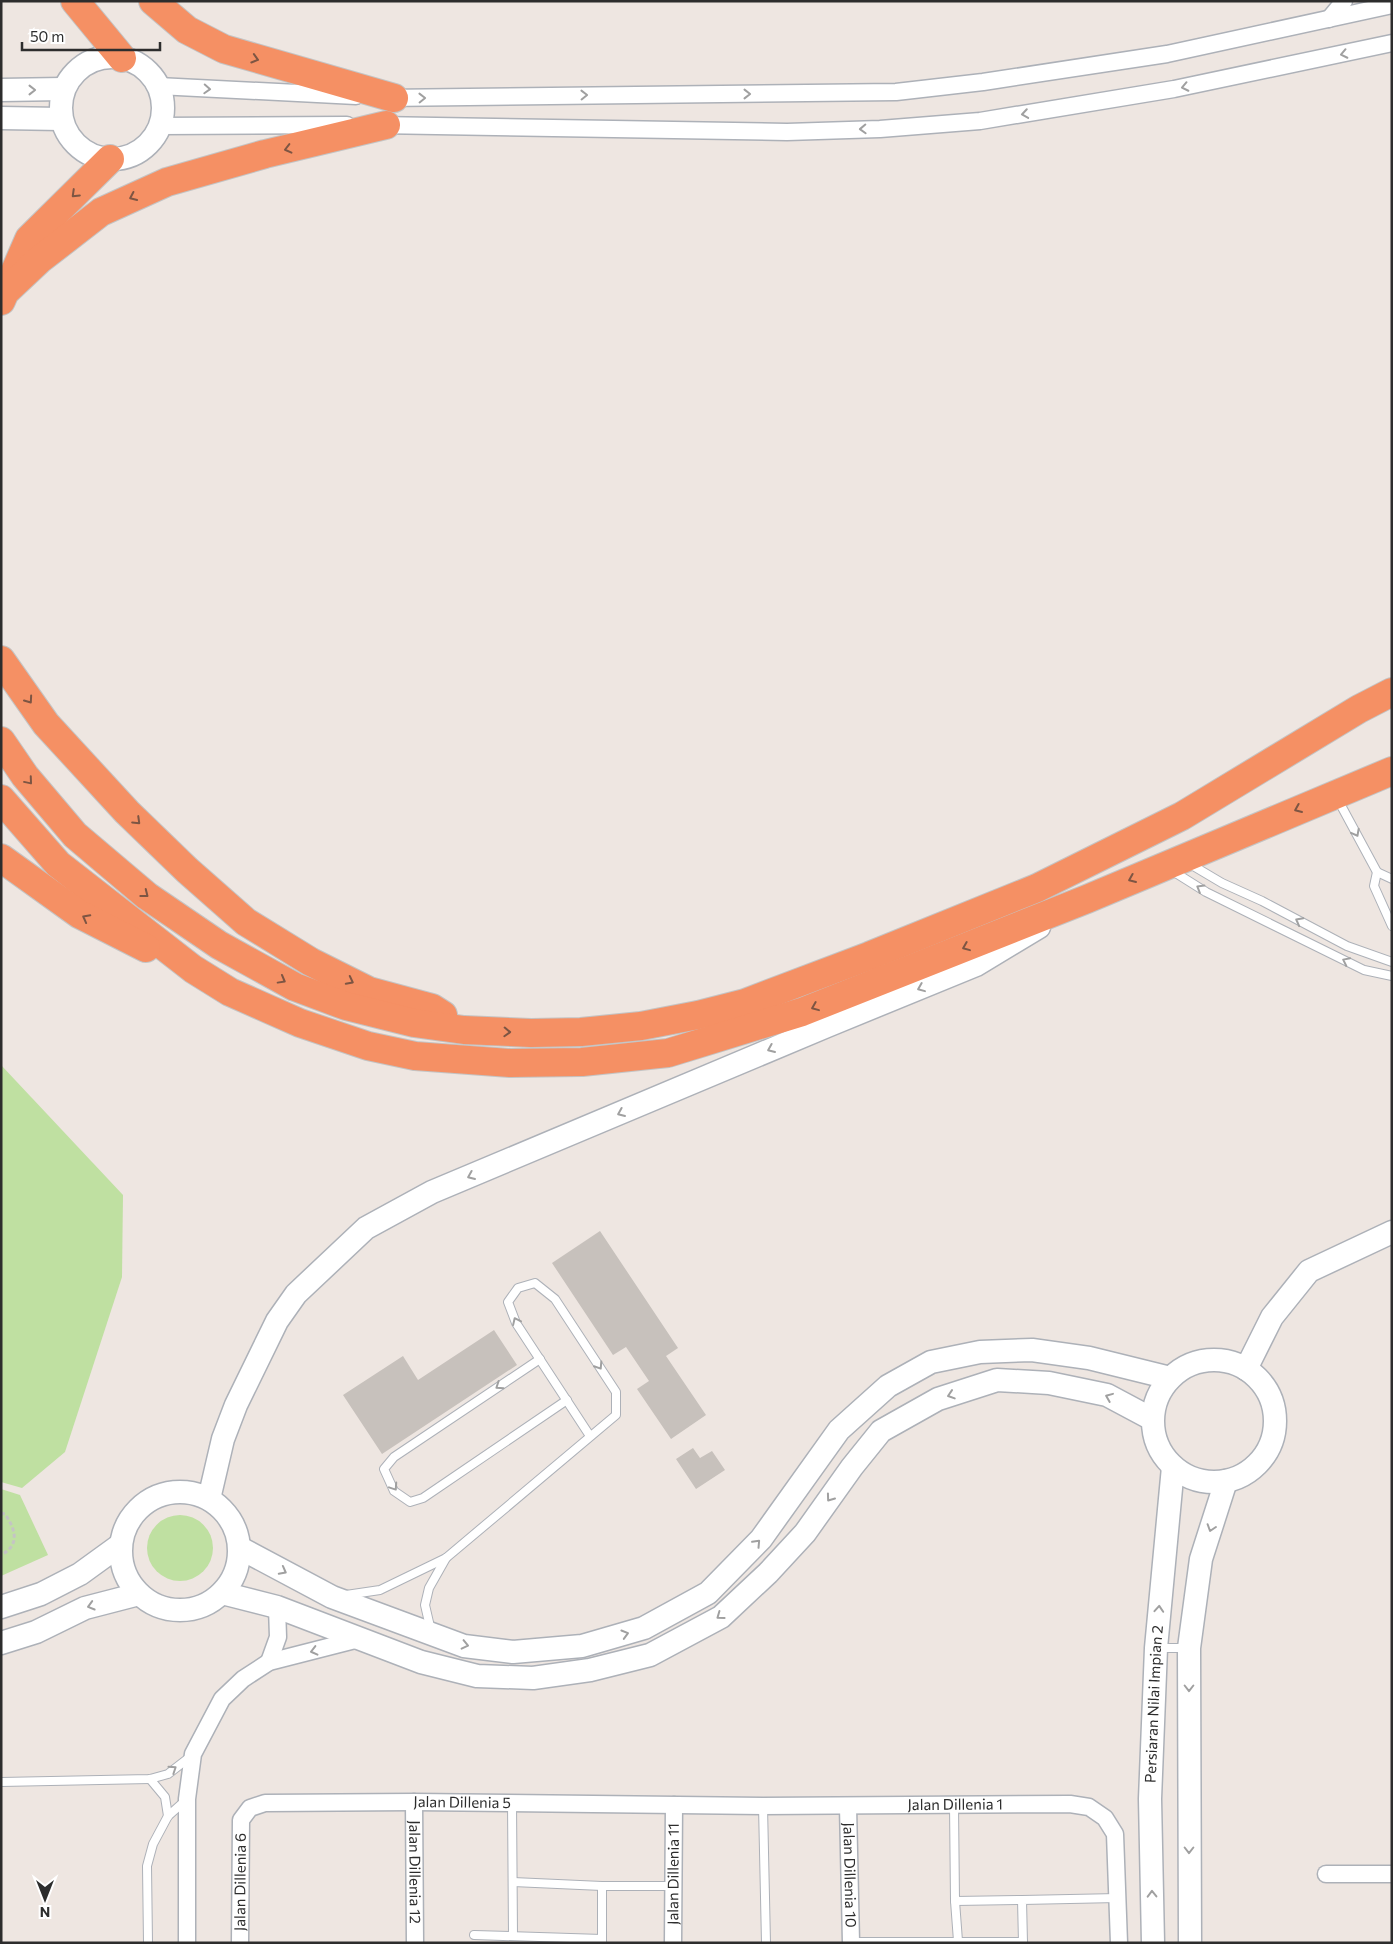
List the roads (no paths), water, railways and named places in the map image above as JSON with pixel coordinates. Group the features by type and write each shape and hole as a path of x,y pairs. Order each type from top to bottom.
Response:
{"highway":[{"path":"76,1 122,58"},
{"path":"153,1 187,30 224,48 394,98"},
{"path":"3,296 39,260 101,212 167,182 265,154 386,125"},
{"path":"3,296 30,239 110,160"},
{"path":"1,660 46,724 127,812 187,870 246,922 311,962 369,991 432,1008 464,1030"},
{"path":"1,741 25,776 75,835 147,896 219,945 295,987 346,1006 414,1023 464,1030 532,1033 581,1032 651,1024 745,1003 869,956 1038,888 1182,816 1392,692"},
{"path":"1,799 58,864 194,968 230,992 292,1020 368,1046 424,1057 510,1063 582,1062 668,1052 802,1012 1087,898 1392,771"},
{"path":"1,858 80,914 133,942 194,968"}],"street":[{"path":"1328,19 1344,1"},
{"path":"158,86 394,98 896,92 983,82 1167,54 1392,6"},
{"path":"160,126 386,125 787,132 880,129 980,121 1174,89 1392,43"},
{"path":"104,57 122,58 136,63 149,73 158,86 163,99 163,113 160,126 152,140 140,151 126,158 110,160 93,156 79,148 68,135 61,120 60,104 63,90 72,74 86,63 104,57"},
{"path":"1,90 63,90"},
{"path":"1,118 61,120"},
{"path":"209,1499 223,1439 236,1405 277,1321 296,1294 366,1228 432,1192 976,965 1087,898"},
{"path":"1246,1369 1272,1318 1309,1271 1392,1232"},
{"path":"240,1548 332,1597 464,1646 513,1652 582,1646 644,1628 708,1593 761,1539 839,1430 888,1386 931,1362 980,1352 1032,1350 1089,1358 1170,1378"},
{"path":"1207,1360 1227,1361 1246,1369 1260,1381 1270,1396 1275,1414 1275,1432 1268,1449 1258,1464 1243,1475 1226,1481 1207,1482 1189,1477 1173,1467 1162,1453 1154,1437 1152,1419 1155,1404 1161,1390 1170,1378 1187,1366 1207,1360"},
{"path":"222,1593 277,1607 420,1662 477,1676 533,1678 590,1670 650,1655 721,1617 768,1573 805,1533 852,1467 881,1431 938,1399 997,1380 1049,1383 1107,1395 1152,1419"},
{"name":"Persiaran Nilai Impian 2","path":"1152,1943 1150,1799 1156,1648 1173,1467"},
{"path":"1190,1943 1189,1648 1200,1559 1226,1481"},
{"path":"175,1492 192,1493 209,1499 221,1508 231,1520 237,1533 240,1548 238,1564 232,1580 222,1593 207,1604 190,1610 172,1610 154,1604 139,1594 128,1580 121,1563 120,1545 124,1530 132,1515 144,1504 158,1496 175,1492"},
{"path":"1,1607 41,1594 80,1574 120,1545"},
{"path":"1,1643 36,1632 85,1608 139,1594"},
{"path":"269,1662 278,1637 277,1607"},
{"path":"187,1943 187,1800 193,1754 222,1699 242,1679 269,1662 359,1639"},
{"name":"Jalan Dillenia 12","path":"414,1802 415,1943"},
{"name":"Jalan Dillenia 5","path":"246,1814 265,1803 512,1802 674,1805"},
{"name":"Jalan Dillenia 1","path":"674,1805 1070,1804 1089,1807 1104,1818 1115,1834 1119,1943"},
{"name":"Jalan Dillenia 11","path":"673,1943 674,1805"},
{"name":"Jalan Dillenia 10","path":"848,1806 851,1942"},
{"name":"Jalan Dillenia 6","path":"240,1943 246,1814"},
{"path":"1326,1874 1392,1874"}],"lane":[{"path":"1335,794 1377,872 1392,879"},
{"path":"1172,862 1262,901 1340,942 1392,962"},
{"path":"1172,862 1206,892 1364,970 1392,976"},
{"path":"1377,872 1374,886 1392,926"},
{"path":"332,1597 380,1590 446,1558 616,1415 616,1392 555,1299 535,1283 518,1288 508,1302 516,1323 590,1436"},
{"path":"540,1359 394,1457 384,1469 394,1490 410,1502 423,1498 566,1400"},
{"path":"432,1634 425,1604 429,1588 446,1558"},
{"path":"1156,1648 1189,1648"},
{"path":"1,1782 150,1778 168,1774 193,1754"},
{"path":"150,1778 165,1797 168,1816"},
{"path":"148,1943 147,1866 153,1844 168,1816 187,1800"},
{"path":"512,1802 513,1936"},
{"path":"954,1805 955,1901 958,1941"},
{"path":"762,1806 766,1943"},
{"path":"513,1882 602,1886 674,1886"},
{"path":"474,1935 602,1941 602,1886"},
{"path":"955,1901 1118,1898"},
{"path":"851,1942 1023,1942 1022,1900"}]}
